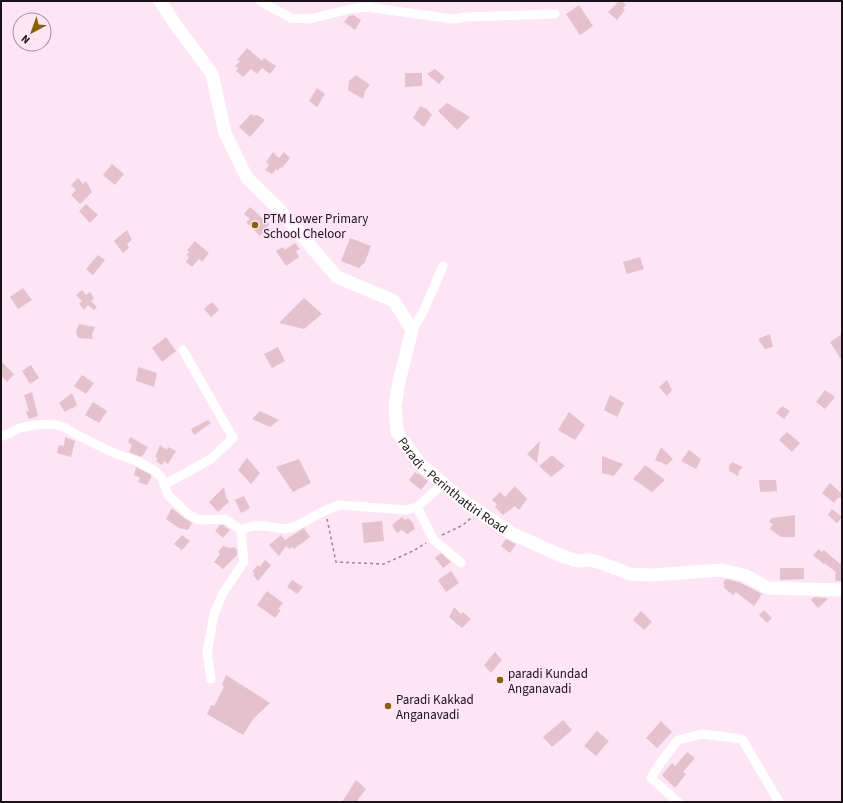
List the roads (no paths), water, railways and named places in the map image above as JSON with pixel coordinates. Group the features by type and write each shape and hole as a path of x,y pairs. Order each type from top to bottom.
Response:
{"main road":[{"path":"160,1 212,74 225,133 247,178 278,208 337,277 394,301 412,330"},
{"name":"Paradi - Perinthattiri Road","path":"412,330 399,382 395,406 397,432 420,464 478,512 510,533 562,556 578,561 589,560 598,562 630,574 652,575 721,570 744,575 768,588 842,590"}],"street":[{"path":"260,1 291,18 310,19 350,9 367,7 453,19 464,17 555,14"},
{"path":"412,330 423,312 443,266"},
{"path":"164,485 211,459 233,438 184,350"},
{"path":"1,437 20,428 35,425 52,424 64,427 109,451 139,462 155,470 162,478 168,495 198,520 225,519 241,530"},
{"path":"241,530 252,526 265,526 284,529 294,527 326,510 339,505 406,510 417,507 444,484"},
{"path":"417,507 433,539 461,563"},
{"path":"211,679 207,653 214,614 223,593 244,562 241,530"},
{"path":"678,802 651,778 678,740 702,734 742,739 779,802"}],"place":[{"name":"PTM Lower Primary School Cheloor","path":"255,225"},
{"name":"paradi Kundad Anganavadi","path":"500,680"},
{"name":"Paradi Kakkad Anganavadi","path":"388,706"}]}
